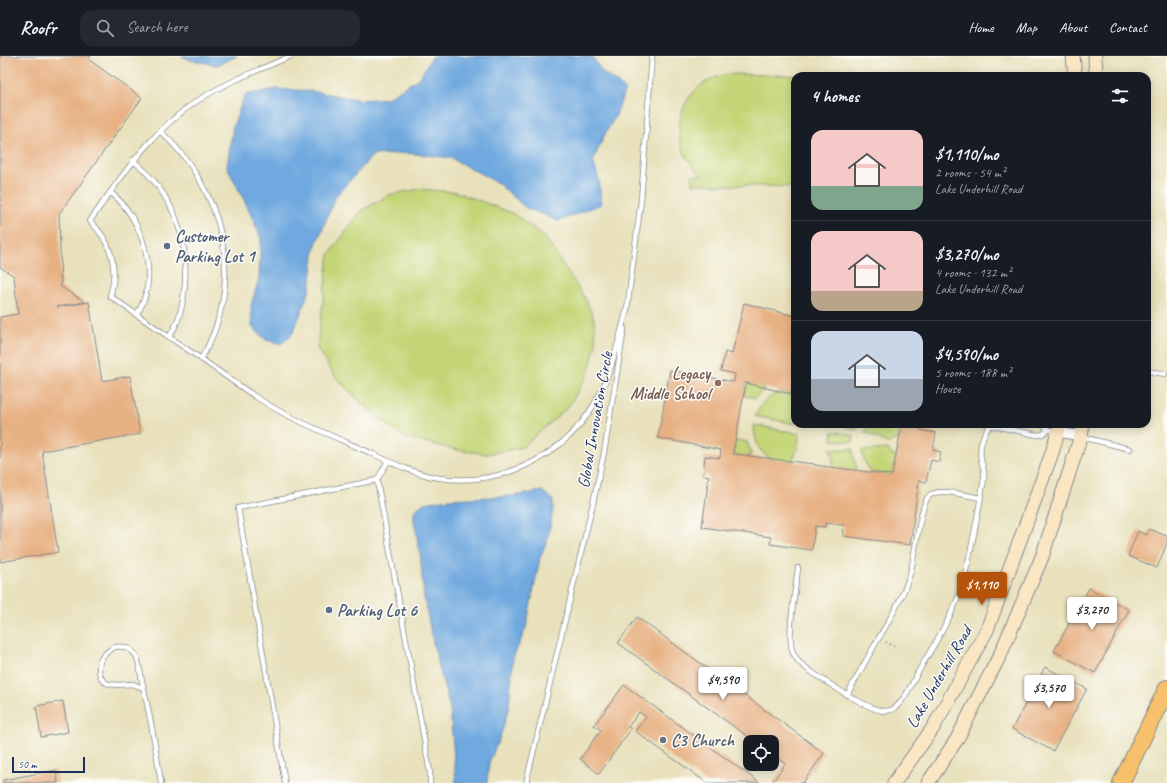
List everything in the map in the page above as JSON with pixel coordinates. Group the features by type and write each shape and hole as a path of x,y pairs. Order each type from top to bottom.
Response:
{"highway":[{"path":"1121,783 1167,688"},
{"path":"1128,783 1167,712"}],"street":[{"path":"1073,56 1074,72"},
{"path":"1094,56 1096,72"},
{"path":"928,783 957,739 1001,653 1042,557 1082,430 1055,429"},
{"name":"Lake Underhill Road","path":"894,783 933,728 987,630 1052,453 1055,429"}],"lane":[{"path":"291,56 212,92 188,107 160,131 134,160 90,221 103,237 112,256 114,275 110,296 236,384 272,407 329,435 407,469 429,476 449,479 490,477 509,472 529,464 548,453 568,437 588,414 600,395 608,374 627,309"},
{"name":"Global Innovation Circle","path":"526,783 593,503 611,411 627,309 641,200 652,56"},
{"path":"160,131 179,150 200,179 214,210 223,240 225,265 224,295 219,319 212,339 201,359"},
{"path":"134,160 151,176 165,195 176,217 182,238 186,267 184,296 178,320 169,337"},
{"path":"110,192 125,206 134,219 146,252 147,282 143,303 136,315"},
{"path":"1151,372 1165,374"},
{"path":"798,568 790,637 793,652 797,660 847,695 875,709 884,711 894,709 901,702 958,598 972,541 984,474 980,448 982,438 988,428"},
{"path":"1008,428 1037,435 1055,429"},
{"path":"1082,430 1130,449"},
{"path":"388,461 377,480 430,772 430,783"},
{"path":"285,783 238,508 377,480"},
{"path":"847,695 896,608 905,589 912,565 926,500 933,493 939,492 980,498"},
{"path":"144,688 133,684 113,686 104,682 100,673 99,662 104,654 115,646 123,646 135,655 138,661 144,688 161,783"}],"path":[{"path":"886,642 894,646"}],"green space":[{"path":"728,74 791,76 791,187 692,184 692,175 702,175 690,162 682,147 679,131 681,116 687,101 697,89 711,80"},
{"path":"419,189 456,192 512,213 544,236 586,300 594,319 596,344 588,374 569,406 523,447 488,454 457,450 403,437 366,408 336,378 317,348 329,255 361,211 389,195"},
{"path":"746,383 764,387 755,398 744,396"},
{"path":"782,392 791,394 791,423 755,416 766,401 777,393"},
{"path":"754,425 800,434 797,449 792,462 772,459 766,456 760,449 756,439"},
{"path":"868,428 901,428 899,439 893,440 889,444 865,432"},
{"path":"833,431 854,436 853,442 832,440"},
{"path":"735,440 747,442 751,453 750,456 733,454"},
{"path":"831,449 853,449 857,468 853,470 834,468"},
{"path":"888,449 890,453 896,457 892,475 871,472 864,461 862,451"}],"water":[{"path":"181,56 237,56 217,65 191,60"},
{"path":"433,56 592,56 602,72 625,89 616,115 604,136 593,161 599,180 601,204 559,221 526,208 498,183 451,158 408,153 373,155 336,196 315,247 310,289 293,333 281,344 266,340 252,327 251,306 259,278 261,238 227,167 233,126 245,95 276,89 311,91 362,100 387,98 419,78"},
{"path":"542,491 553,500 548,538 540,558 526,628 513,658 509,707 501,734 489,763 487,783 456,783 450,709 434,647 424,598 420,552 414,521 414,511 424,503 450,499 514,496"}],"building":[{"path":"0,56 91,56 88,59 142,98 59,214 61,287 85,302 57,307 89,302 102,381 130,376 140,434 42,451 58,552 0,562 0,317 18,314 14,276 0,267"},
{"path":"744,303 791,315 791,394 746,383 733,454 892,475 901,428 920,428 920,430 936,433 933,450 941,452 939,462 931,460 926,482 919,480 910,545 843,536 844,525 825,523 825,527 815,526 812,550 770,544 771,537 702,527 709,476 703,475 705,456 720,458 721,450 658,438 670,370 734,382 735,374 721,371 725,352 732,354"},
{"path":"1149,529 1167,536 1167,543 1157,568 1128,556 1138,531 1147,535"},
{"path":"1089,588 1129,610 1095,673 1054,651"},
{"path":"637,617 824,753 803,783 772,783 785,764 779,759 779,735 745,735 618,643"},
{"path":"1045,667 1087,689 1053,751 1012,729"},
{"path":"624,685 760,783 707,783 635,731 646,717 639,712 628,727 631,729 599,774 580,759 601,730 594,725"},
{"path":"63,701 68,732 41,737 36,706"},
{"path":"56,770 58,783 3,783 3,780"}],"place":[{"name":"Customer Parking Lot 1","path":"167,246"},
{"name":"Legacy Middle School","path":"718,383"},
{"name":"Parking Lot 6","path":"329,610"},
{"name":"C3 Church","path":"663,740"}]}
